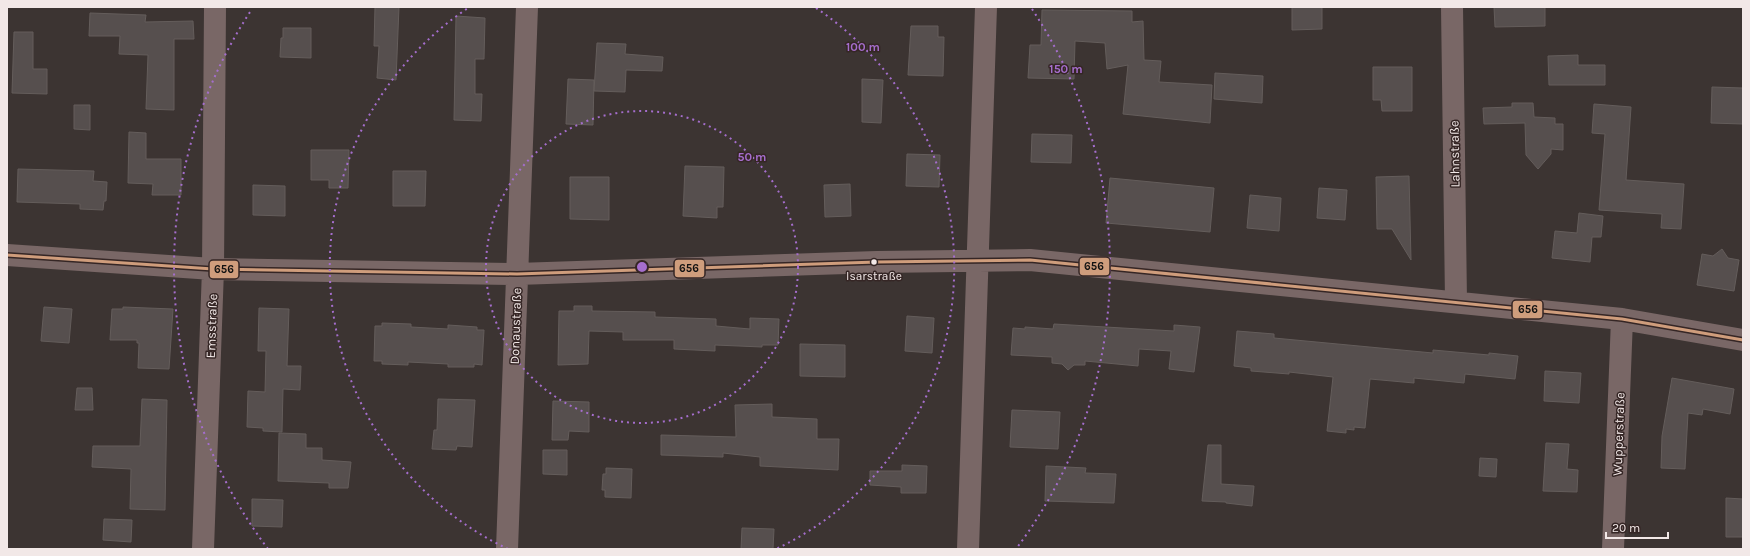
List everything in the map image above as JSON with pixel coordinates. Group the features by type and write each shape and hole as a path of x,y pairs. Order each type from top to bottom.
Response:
{"street":[{"name":"Emsstraße","path":"203,549 213,269 215,7"},
{"name":"Donaustraße","path":"507,549 527,7"},
{"path":"968,549 986,7"},
{"name":"Lahnstraße","path":"1452,7 1456,301"},
{"path":"7,255 213,269 517,274 977,260 1030,260 1456,301 1622,319 1743,340"},
{"name":"Wupperstraße","path":"1614,549 1622,319"}],"building":[{"path":"375,7 399,7 396,80 377,78 379,46 374,46"},
{"path":"1292,7 1322,7 1322,29 1292,30"},
{"path":"1494,7 1545,7 1545,26 1495,27"},
{"path":"1042,10 1132,11 1132,22 1143,21 1144,60 1161,61 1159,82 1212,85 1210,123 1123,114 1128,65 1107,69 1105,43 1075,41 1074,79 1028,78 1030,45 1041,45"},
{"path":"90,13 146,15 145,22 193,21 194,39 174,39 174,110 146,109 148,55 119,54 120,36 89,36"},
{"path":"456,16 485,18 484,59 475,59 475,94 482,94 481,121 454,120"},
{"path":"911,26 938,26 938,37 944,37 943,76 908,75"},
{"path":"283,28 311,28 311,58 280,57"},
{"path":"14,32 33,32 33,69 47,69 47,94 12,93"},
{"path":"597,43 626,44 625,54 663,57 662,71 626,70 625,92 594,91"},
{"path":"1578,55 1578,65 1605,65 1605,85 1549,85 1548,56"},
{"path":"1373,67 1412,67 1412,111 1382,111 1381,100 1373,100"},
{"path":"1215,73 1263,76 1262,103 1214,99"},
{"path":"568,79 594,80 593,125 566,124"},
{"path":"862,79 883,80 881,123 862,122"},
{"path":"1712,87 1743,88 1743,124 1711,123"},
{"path":"1512,103 1533,103 1534,117 1555,118 1555,124 1563,124 1563,150 1551,149 1551,154 1538,169 1526,155 1525,123 1484,124 1483,108 1512,107"},
{"path":"1594,104 1631,107 1626,180 1684,184 1681,229 1661,228 1662,214 1599,210 1605,134 1592,133"},
{"path":"74,105 90,105 90,130 74,129"},
{"path":"129,132 146,133 146,159 181,159 181,195 152,195 153,184 128,183"},
{"path":"1032,134 1072,135 1071,163 1031,162"},
{"path":"311,150 349,150 348,188 329,188 329,180 311,180"},
{"path":"907,154 940,155 939,187 906,186"},
{"path":"685,166 724,167 723,207 717,207 717,218 683,216"},
{"path":"18,169 94,171 93,181 107,182 106,201 104,201 103,210 80,209 80,204 17,202"},
{"path":"393,171 426,171 425,206 393,206"},
{"path":"1409,176 1411,260 1392,229 1377,229 1376,177"},
{"path":"570,177 609,177 609,220 570,219"},
{"path":"1110,178 1214,188 1210,232 1106,223"},
{"path":"850,184 851,216 825,217 824,185"},
{"path":"253,185 285,186 285,216 253,215"},
{"path":"1319,188 1347,190 1345,220 1317,218"},
{"path":"1250,195 1281,198 1279,231 1247,228"},
{"path":"1579,213 1603,216 1601,237 1592,237 1590,262 1552,258 1555,231 1577,233"},
{"path":"1722,249 1728,258 1739,260 1734,291 1697,285 1702,254 1713,256"},
{"path":"574,306 592,306 592,311 655,312 655,317 716,319 716,326 750,329 750,318 779,319 778,345 762,345 762,347 715,345 715,351 674,349 674,340 623,340 623,332 589,331 588,364 558,365 559,311 574,311"},
{"path":"44,307 72,309 69,343 41,341"},
{"path":"123,307 173,309 169,369 138,368 139,343 137,343 137,340 110,340 112,309 123,309"},
{"path":"259,308 289,309 287,366 301,366 300,390 283,389 282,432 263,431 263,428 247,427 248,391 265,392 266,351 258,351"},
{"path":"907,316 934,318 932,353 905,351"},
{"path":"382,323 411,324 411,327 448,329 448,325 477,327 477,330 484,330 482,365 474,364 474,367 448,367 448,364 408,362 408,365 382,364 382,361 374,361 375,326 382,326"},
{"path":"1054,324 1174,331 1174,325 1200,327 1194,372 1169,369 1171,351 1139,349 1138,366 1085,361 1085,365 1074,365 1068,370 1062,364 1052,363 1052,357 1011,355 1013,328 1025,329 1025,327 1053,329"},
{"path":"1237,331 1274,334 1274,338 1433,353 1433,350 1518,356 1515,379 1465,374 1464,383 1414,378 1414,383 1370,379 1365,428 1354,427 1354,430 1346,429 1346,433 1327,431 1333,377 1289,372 1289,374 1251,371 1251,368 1234,366"},
{"path":"800,344 845,345 845,377 800,376"},
{"path":"1545,371 1581,373 1579,403 1544,401"},
{"path":"1672,378 1734,389 1730,414 1703,409 1702,415 1688,413 1685,469 1661,468 1662,436"},
{"path":"77,388 92,388 93,410 75,410"},
{"path":"142,399 167,400 165,510 130,509 131,469 92,467 93,446 140,446"},
{"path":"438,399 475,400 472,447 457,446 456,450 432,449 434,430 437,430"},
{"path":"553,401 589,402 589,432 569,431 568,440 552,440"},
{"path":"772,404 772,417 817,419 817,439 839,439 838,470 760,466 760,457 723,453 723,457 661,455 661,435 736,437 735,405"},
{"path":"1012,410 1060,412 1058,449 1010,447"},
{"path":"279,433 306,434 306,448 322,448 322,460 351,462 348,488 329,488 329,483 278,481"},
{"path":"1546,443 1569,444 1567,469 1578,470 1577,492 1543,491"},
{"path":"1208,445 1221,445 1221,484 1254,486 1252,506 1226,502 1202,501"},
{"path":"543,450 567,450 567,475 543,474"},
{"path":"1480,458 1497,459 1496,477 1479,476"},
{"path":"902,465 927,466 926,493 901,493 901,487 870,485 870,471 902,471"},
{"path":"1046,466 1086,468 1085,473 1116,474 1114,503 1045,501"},
{"path":"606,468 632,469 631,498 605,497 605,490 602,490 603,474 606,474"},
{"path":"1726,498 1743,499 1743,537 1726,537"},
{"path":"252,499 283,500 282,527 252,526"},
{"path":"104,519 132,520 131,542 103,540"},
{"path":"742,528 774,529 773,549 741,549"}],"transit line":[{"name":"656","path":"7,255 213,269 517,274 877,262 1030,260 1622,319 1743,340"}],"place":[{"name":"Isarstraße","path":"874,262"}]}
